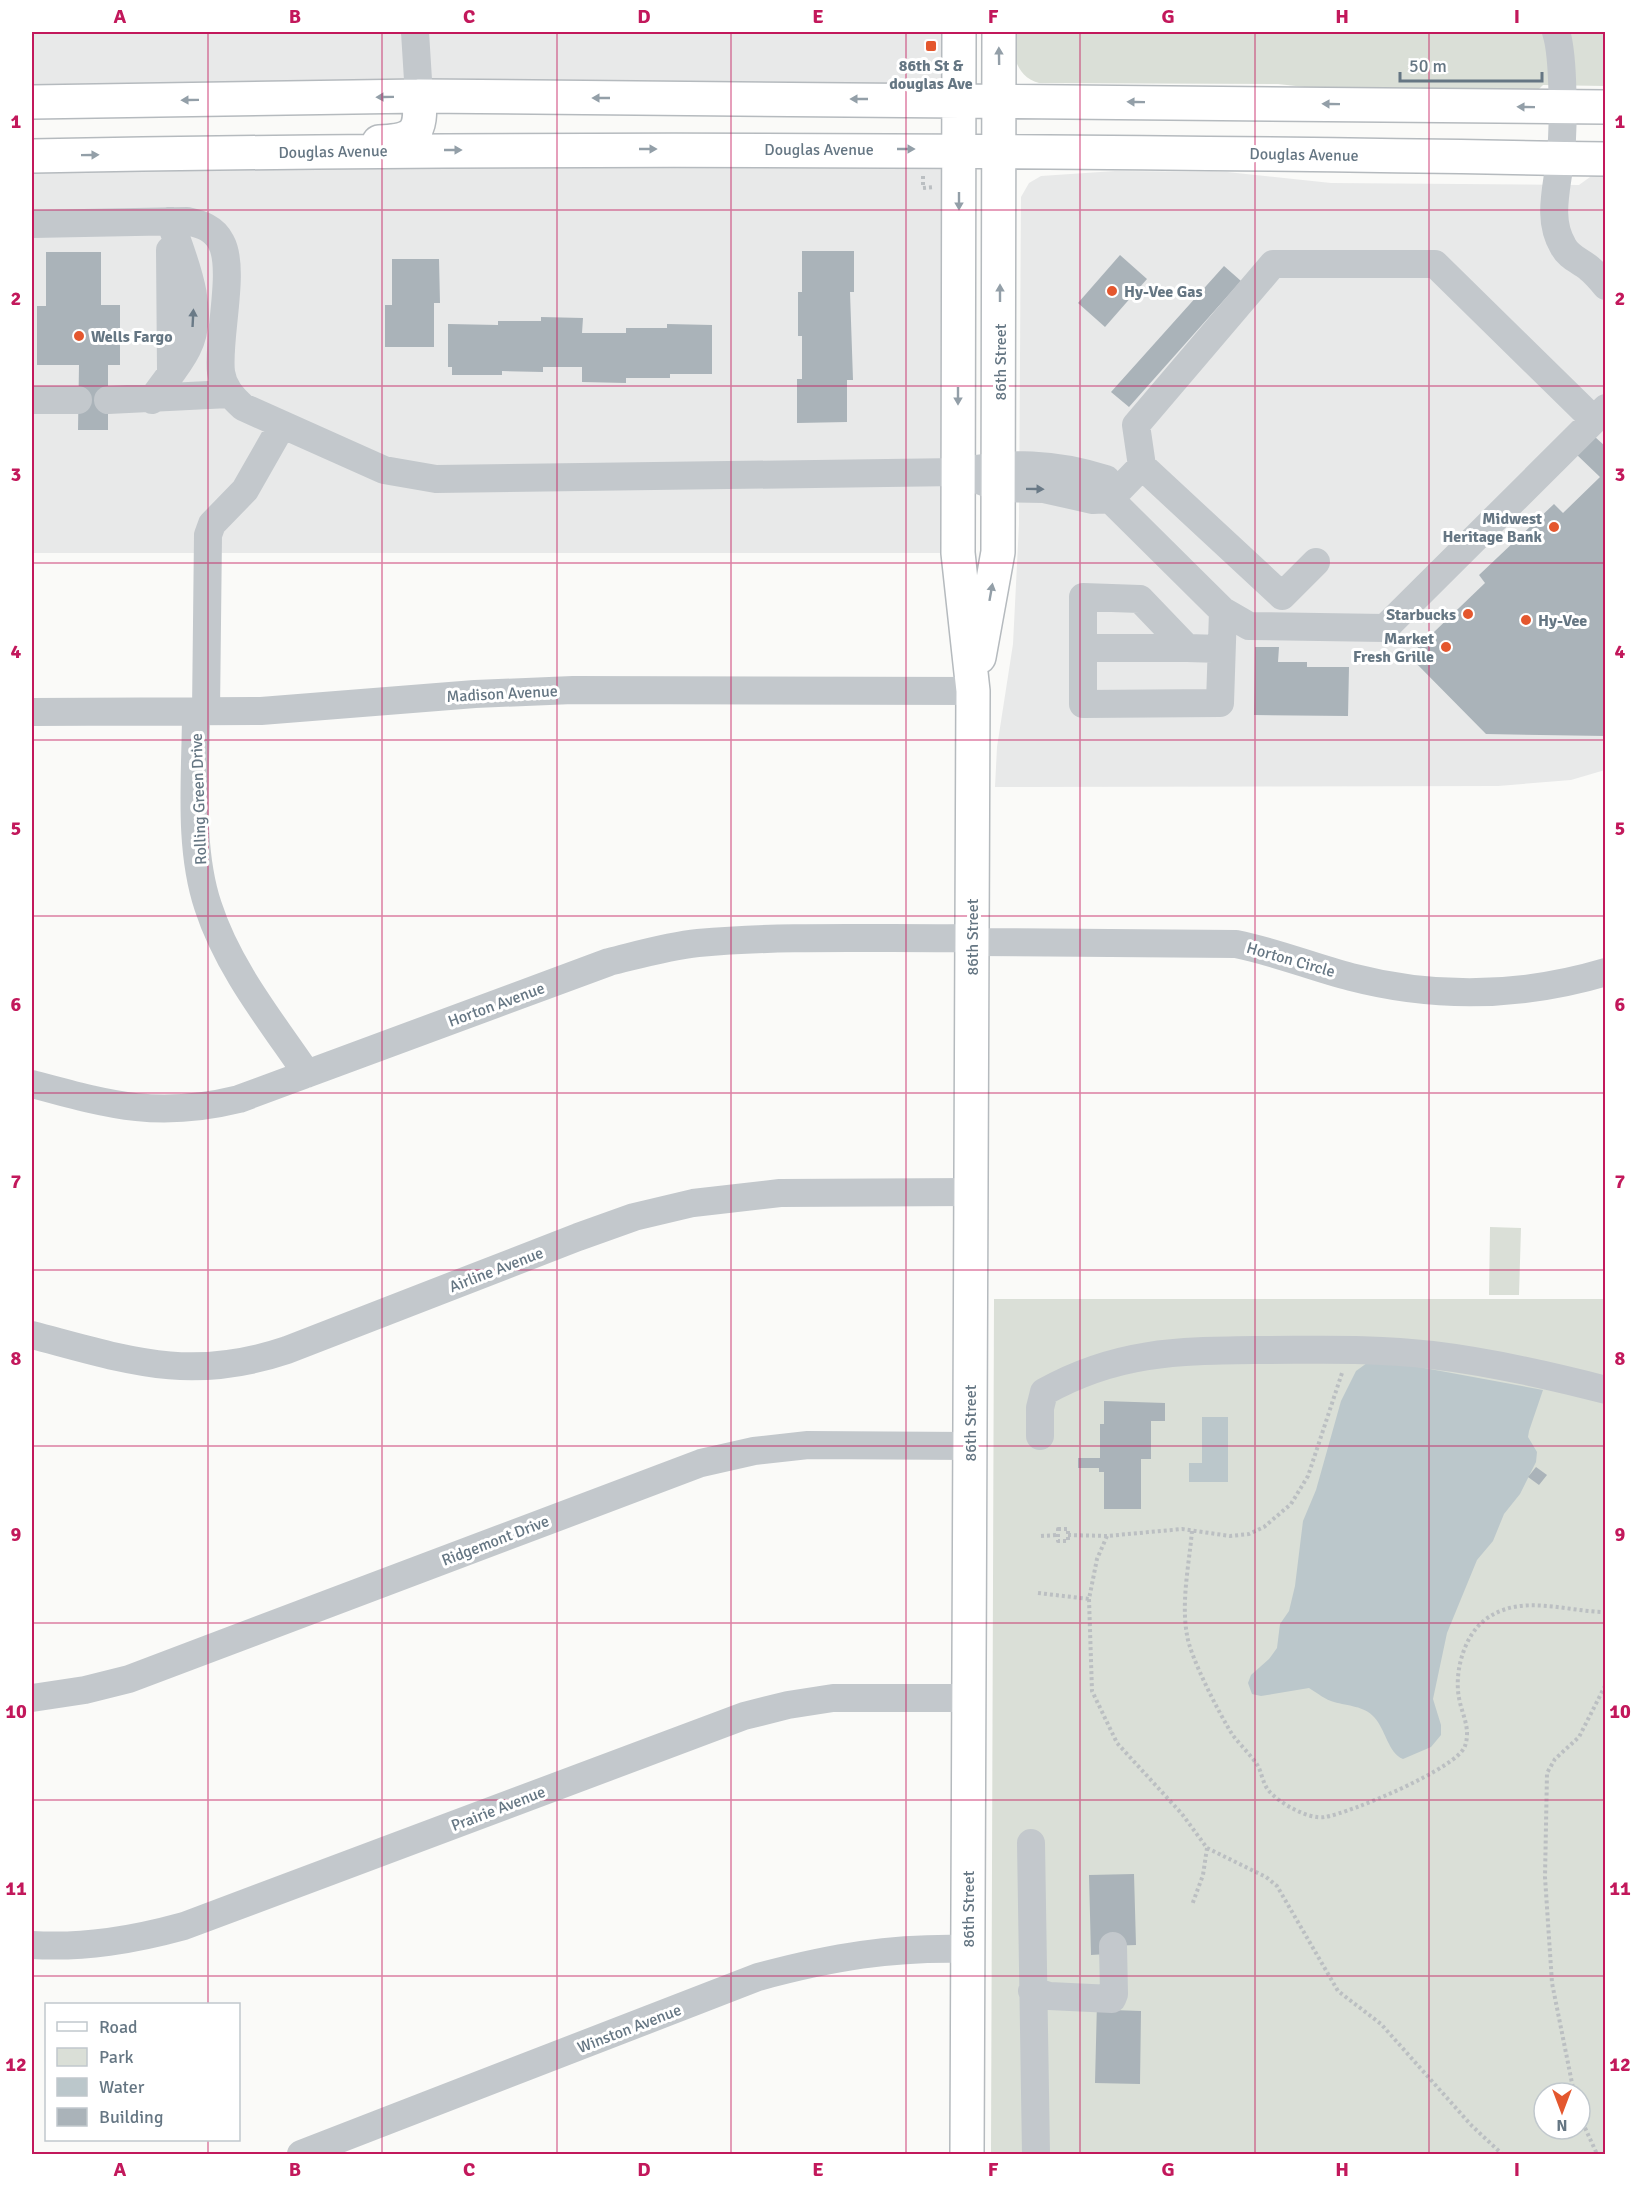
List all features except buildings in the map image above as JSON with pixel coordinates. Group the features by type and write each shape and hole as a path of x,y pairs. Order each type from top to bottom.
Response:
{"main road":[{"name":"86th Street","path":"959,32 958,553 973,691 967,2154"},
{"name":"86th Street","path":"973,691 998,552 1000,476 999,32"},
{"path":"288,152 310,144 402,141 414,134 420,120 419,96"},
{"path":"32,102 419,96 1605,107"},
{"name":"Douglas Avenue","path":"32,156 288,152 1000,149 1605,159"}],"street":[{"path":"415,32 419,96"},
{"path":"1556,32 1560,60 1561,158 1554,205 1554,223 1559,240 1570,256 1592,270 1605,286"},
{"path":"32,224 170,221 202,224 217,235 225,251 221,373 229,394 243,407 282,425 384,470 418,478 958,472 1000,476 1093,500 1110,499 1142,466"},
{"path":"152,400 188,349 193,321 191,287 170,221"},
{"path":"1110,499 1223,611 1249,626 1384,628 1600,414 1436,264 1273,264 1136,425 1142,466 1282,596 1316,562"},
{"path":"108,400 152,400 229,394"},
{"path":"32,400 78,400"},
{"name":"Rolling Green Drive","path":"282,425 245,490 212,524 208,535 196,825 201,880 208,907 230,959 307,1074"},
{"path":"1187,648 1140,599 1083,597 1083,704 1220,704 1223,611"},
{"path":"1083,648 1221,649"},
{"name":"Madison Avenue","path":"32,712 261,711 475,694 573,690 973,691"},
{"name":"Horton Circle","path":"972,940 1236,944 1268,950 1351,977 1403,987 1455,992 1533,989 1605,972"},
{"name":"Horton Avenue","path":"32,1084 126,1108 155,1110 211,1106 230,1102 609,962 652,951 697,943 742,941 972,940"},
{"name":"Airline Avenue","path":"32,1335 150,1365 205,1368 260,1359 287,1350 634,1216 693,1203 780,1193 971,1192"},
{"path":"1040,1436 1040,1408 1044,1392 1067,1379 1119,1361 1169,1352 1361,1350 1432,1355 1515,1368 1605,1390"},
{"name":"Ridgemont Drive","path":"32,1698 86,1690 129,1679 701,1463 754,1451 808,1445 970,1446"},
{"name":"Prairie Avenue","path":"32,1946 105,1944 145,1937 184,1926 744,1716 788,1705 833,1698 969,1698"},
{"path":"1031,1843 1035,2154"},
{"path":"1032,1991 1049,1996 1112,1999 1114,1994 1113,1946"},
{"name":"Winston Avenue","path":"301,2154 758,1977 813,1962 869,1952 968,1949"}],"path":[{"path":"1041,1536 1058,1535 1058,1541 1068,1541 1068,1535 1107,1536 1182,1529 1230,1536 1249,1534 1264,1527 1291,1504 1311,1469 1347,1362 1361,1350"},
{"path":"1192,1531 1185,1607 1187,1637 1198,1664 1230,1731 1257,1764 1269,1791 1304,1813 1323,1818 1376,1801 1433,1771 1464,1750 1468,1735 1459,1697 1459,1671 1463,1653 1473,1633 1486,1620 1503,1611 1526,1605 1605,1612"},
{"path":"1107,1536 1097,1559 1089,1599 1092,1691 1117,1743 1182,1814 1207,1848 1266,1877 1277,1886 1338,1991 1381,2024 1472,2126 1502,2154"},
{"path":"1038,1593 1089,1599"},
{"path":"1572,2081 1552,1983 1545,1877 1547,1773 1579,1737 1605,1684"},
{"path":"1192,1905 1203,1875 1207,1848"}],"shaded area":[{"path":"32,32 959,32 959,100 32,102"},
{"path":"959,149 958,553 32,553 32,156"},
{"path":"1115,171 1227,172 1331,183 1579,185 1590,177 1605,175 1605,770 1571,780 1498,786 995,787 997,747 1013,644 1019,524 1021,197 1029,183 1041,176"}],"green space":[{"path":"1011,32 1605,32 1605,86 1543,85 1535,93 1376,95 1278,84 1039,83 1031,80 1020,70 1014,56"},
{"path":"1490,1227 1521,1228 1519,1295 1489,1295"},
{"path":"994,1299 1605,1299 1605,2154 991,2154"}],"water":[{"path":"1381,1360 1543,1390 1528,1437 1537,1452 1536,1462 1520,1494 1504,1514 1493,1541 1477,1560 1447,1633 1433,1699 1441,1725 1441,1735 1431,1747 1403,1759 1390,1747 1378,1722 1366,1711 1331,1701 1309,1688 1261,1696 1252,1694 1248,1683 1251,1675 1269,1659 1277,1648 1280,1624 1289,1611 1295,1586 1303,1521 1316,1490 1341,1401 1356,1371 1367,1363"},
{"path":"1202,1417 1228,1417 1228,1482 1189,1482 1189,1463 1202,1463"}],"place":[{"name":"86th St & douglas Ave","path":"931,46"},
{"name":"Hy-Vee Gas","path":"1112,291"},
{"name":"Wells Fargo","path":"79,336"},
{"name":"Midwest Heritage Bank","path":"1554,527"},
{"name":"Starbucks","path":"1468,614"},
{"name":"Hy-Vee","path":"1526,620"},
{"name":"Market Fresh Grille","path":"1446,647"}]}
